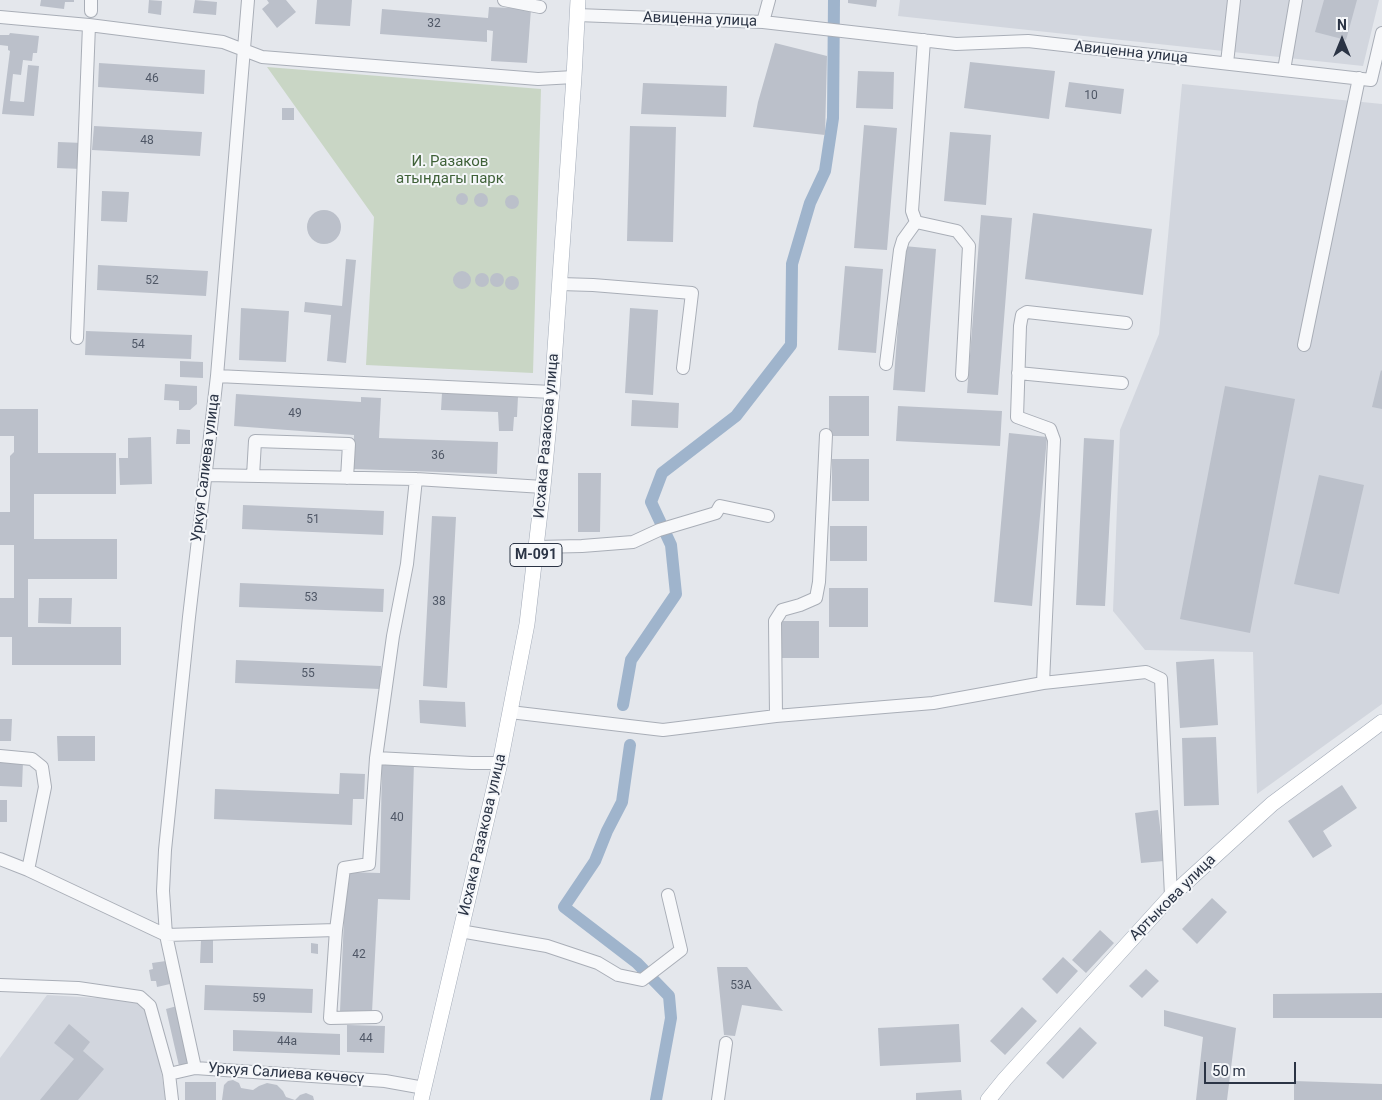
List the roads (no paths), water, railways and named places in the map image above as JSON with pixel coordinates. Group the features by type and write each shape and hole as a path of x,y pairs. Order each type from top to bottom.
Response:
{"main road":[{"name":"Исхака Разакова улица","path":"422,1094 500,763 527,624 537,547 552,392 574,77 577,7"},
{"name":"Артыкова улица","path":"988,1100 1171,896 1272,804 1382,722"}],"street":[{"name":"Уркуя Салиева улица","path":"166,935 163,891 165,850 217,376 248,0"},
{"path":"504,0 540,7"},
{"path":"764,22 769,0"},
{"path":"1227,64 1234,0"},
{"path":"1284,70 1296,0"},
{"name":"Авиценна улица","path":"577,7 764,22 956,44 1028,41 1371,79"},
{"path":"0,17 90,25 223,42 262,57 538,78 574,77"},
{"path":"77,338 90,25"},
{"path":"1304,346 1382,33"},
{"path":"916,222 912,211 924,40"},
{"path":"886,364 900,250 903,240 916,222"},
{"path":"916,222 957,231 969,246 962,375"},
{"path":"560,284 692,293 683,368"},
{"path":"1043,683 1054,440 1050,429 1017,417 1022,315 1026,312 1126,323"},
{"path":"1018,373 1122,383"},
{"path":"217,376 552,392"},
{"path":"776,716 775,622 782,610 816,598 820,582 826,435"},
{"path":"253,476 255,441 349,444 346,478"},
{"path":"206,475 416,479 543,487"},
{"path":"376,1017 330,1018 336,930 344,868 369,864 376,758 393,636 407,564 416,479"},
{"path":"537,547 633,542 664,529 716,513 720,506 768,516"},
{"path":"510,712 663,730 776,716 933,703 1043,683 1146,672 1161,679 1171,896"},
{"path":"0,756 32,759 42,767 45,787 28,870"},
{"path":"376,758 500,763"},
{"path":"0,859 28,870 166,935 336,930"},
{"path":"460,931 548,946 598,963 618,974 642,980 681,950 668,895"},
{"name":"Уркуя Салиева көчөсү","path":"166,935 195,1068 385,1081 422,1094"},
{"path":"0,985 78,988 140,997 150,1006 169,1074 172,1100"},
{"path":"718,1100 726,1043"},
{"path":"169,1074 195,1068"}],"waterway":[{"path":"623,705 631,660 676,594 671,545 651,502 662,473 736,416 791,345 792,264 810,203 825,171 833,118 834,0"},
{"path":"630,745 622,802 607,831 595,861 564,907 637,963 669,996 671,1018 656,1100"}],"park label":[{"name":"И. Разаков атындагы парк","path":"450,170"}]}
